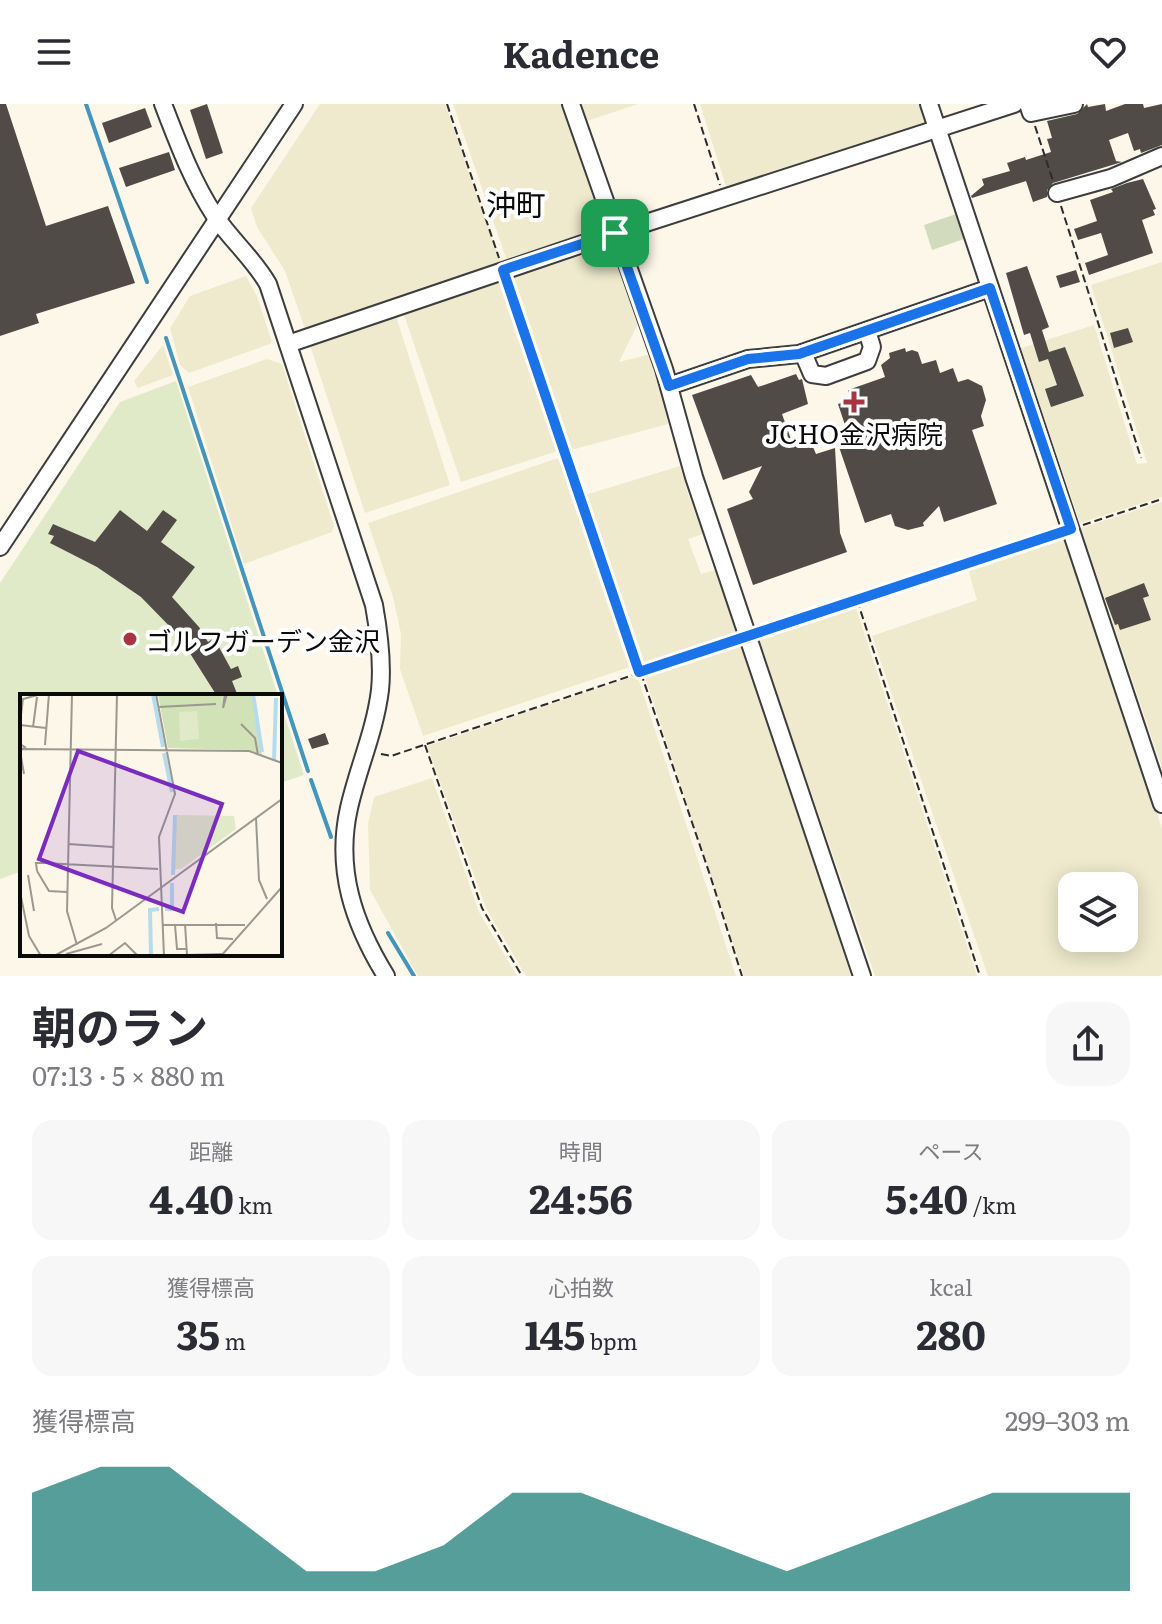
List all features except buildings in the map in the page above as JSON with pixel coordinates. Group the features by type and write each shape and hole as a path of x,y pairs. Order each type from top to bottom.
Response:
{"street":[{"path":"163,104 196,186 217,219 263,275 374,605 381,658 381,688 367,752 349,807 345,836 346,873 358,926 386,976"},
{"path":"0,547 294,104"},
{"path":"571,104 669,386 694,477 862,976"},
{"path":"929,104 1162,804"},
{"path":"288,344 503,270 1014,104"},
{"path":"1030,108 1074,104"},
{"path":"1057,193 1111,178 1162,156"},
{"path":"669,386 748,359 803,353 990,288"},
{"path":"803,353 812,374 826,376 867,361 872,347 867,331"}],"path":[{"path":"447,104 742,976"},
{"path":"694,104 724,198"},
{"path":"1030,108 1141,458"},
{"path":"367,752 391,756 1162,499"},
{"path":"857,599 980,976"},
{"path":"425,744 482,908 522,976"}],"shaded area":[{"path":"320,104 445,104 501,264 306,332 285,271 257,227 251,208"},
{"path":"453,104 562,104 605,233 511,263 506,258"},
{"path":"581,104 638,104 587,121"},
{"path":"700,104 923,104 928,119 925,128 728,193"},
{"path":"610,247 639,321 619,362 651,354 668,424 571,450 511,277"},
{"path":"1162,262 1162,497 1080,523 1021,348 1094,325 1137,464 1147,463 1091,285"},
{"path":"246,276 257,296 272,342 189,373 180,365 170,328 190,296"},
{"path":"502,278 561,450 461,482 402,309"},
{"path":"394,310 450,485 365,513 308,339"},
{"path":"163,345 173,375 138,388 134,381"},
{"path":"267,359 282,364 334,526 332,532 244,564 188,387"},
{"path":"561,457 630,667 423,736 400,669 401,634 393,597 368,523"},
{"path":"680,466 703,534 688,539 701,574 715,570 739,636 643,668 585,495"},
{"path":"1162,502 1162,768 1081,528"},
{"path":"1064,534 1162,829 1162,975 988,976 872,636 977,600 967,566"},
{"path":"855,605 977,976 875,976 757,636"},
{"path":"743,643 851,976 744,976 644,674"},
{"path":"637,675 736,976 526,976 486,908 427,746"},
{"path":"432,778 479,912 517,976 418,976 370,890 368,824 374,797"}],"green space":[{"path":"959,213 967,238 932,250 924,225"},
{"name":"ゴルフガーデン金沢","path":"176,381 277,694 20,694 20,872 0,879 0,583 120,402"},
{"name":"ゴルフガーデン金沢","path":"282,708 304,775 282,782"}],"waterway":[{"path":"86,104 147,282"},
{"path":"166,338 308,771"},
{"path":"311,780 331,837"},
{"path":"388,933 414,976"}],"place":[{"name":"JCHO金沢病院","path":"854,402"},
{"name":"ゴルフガーデン金沢","path":"130,639"}],"district":[{"name":"沖町","path":"516,203"}],"route":[{"path":"615,233 669,386 748,359 799,354 990,288 1071,529 639,672 503,270 615,233"}]}
